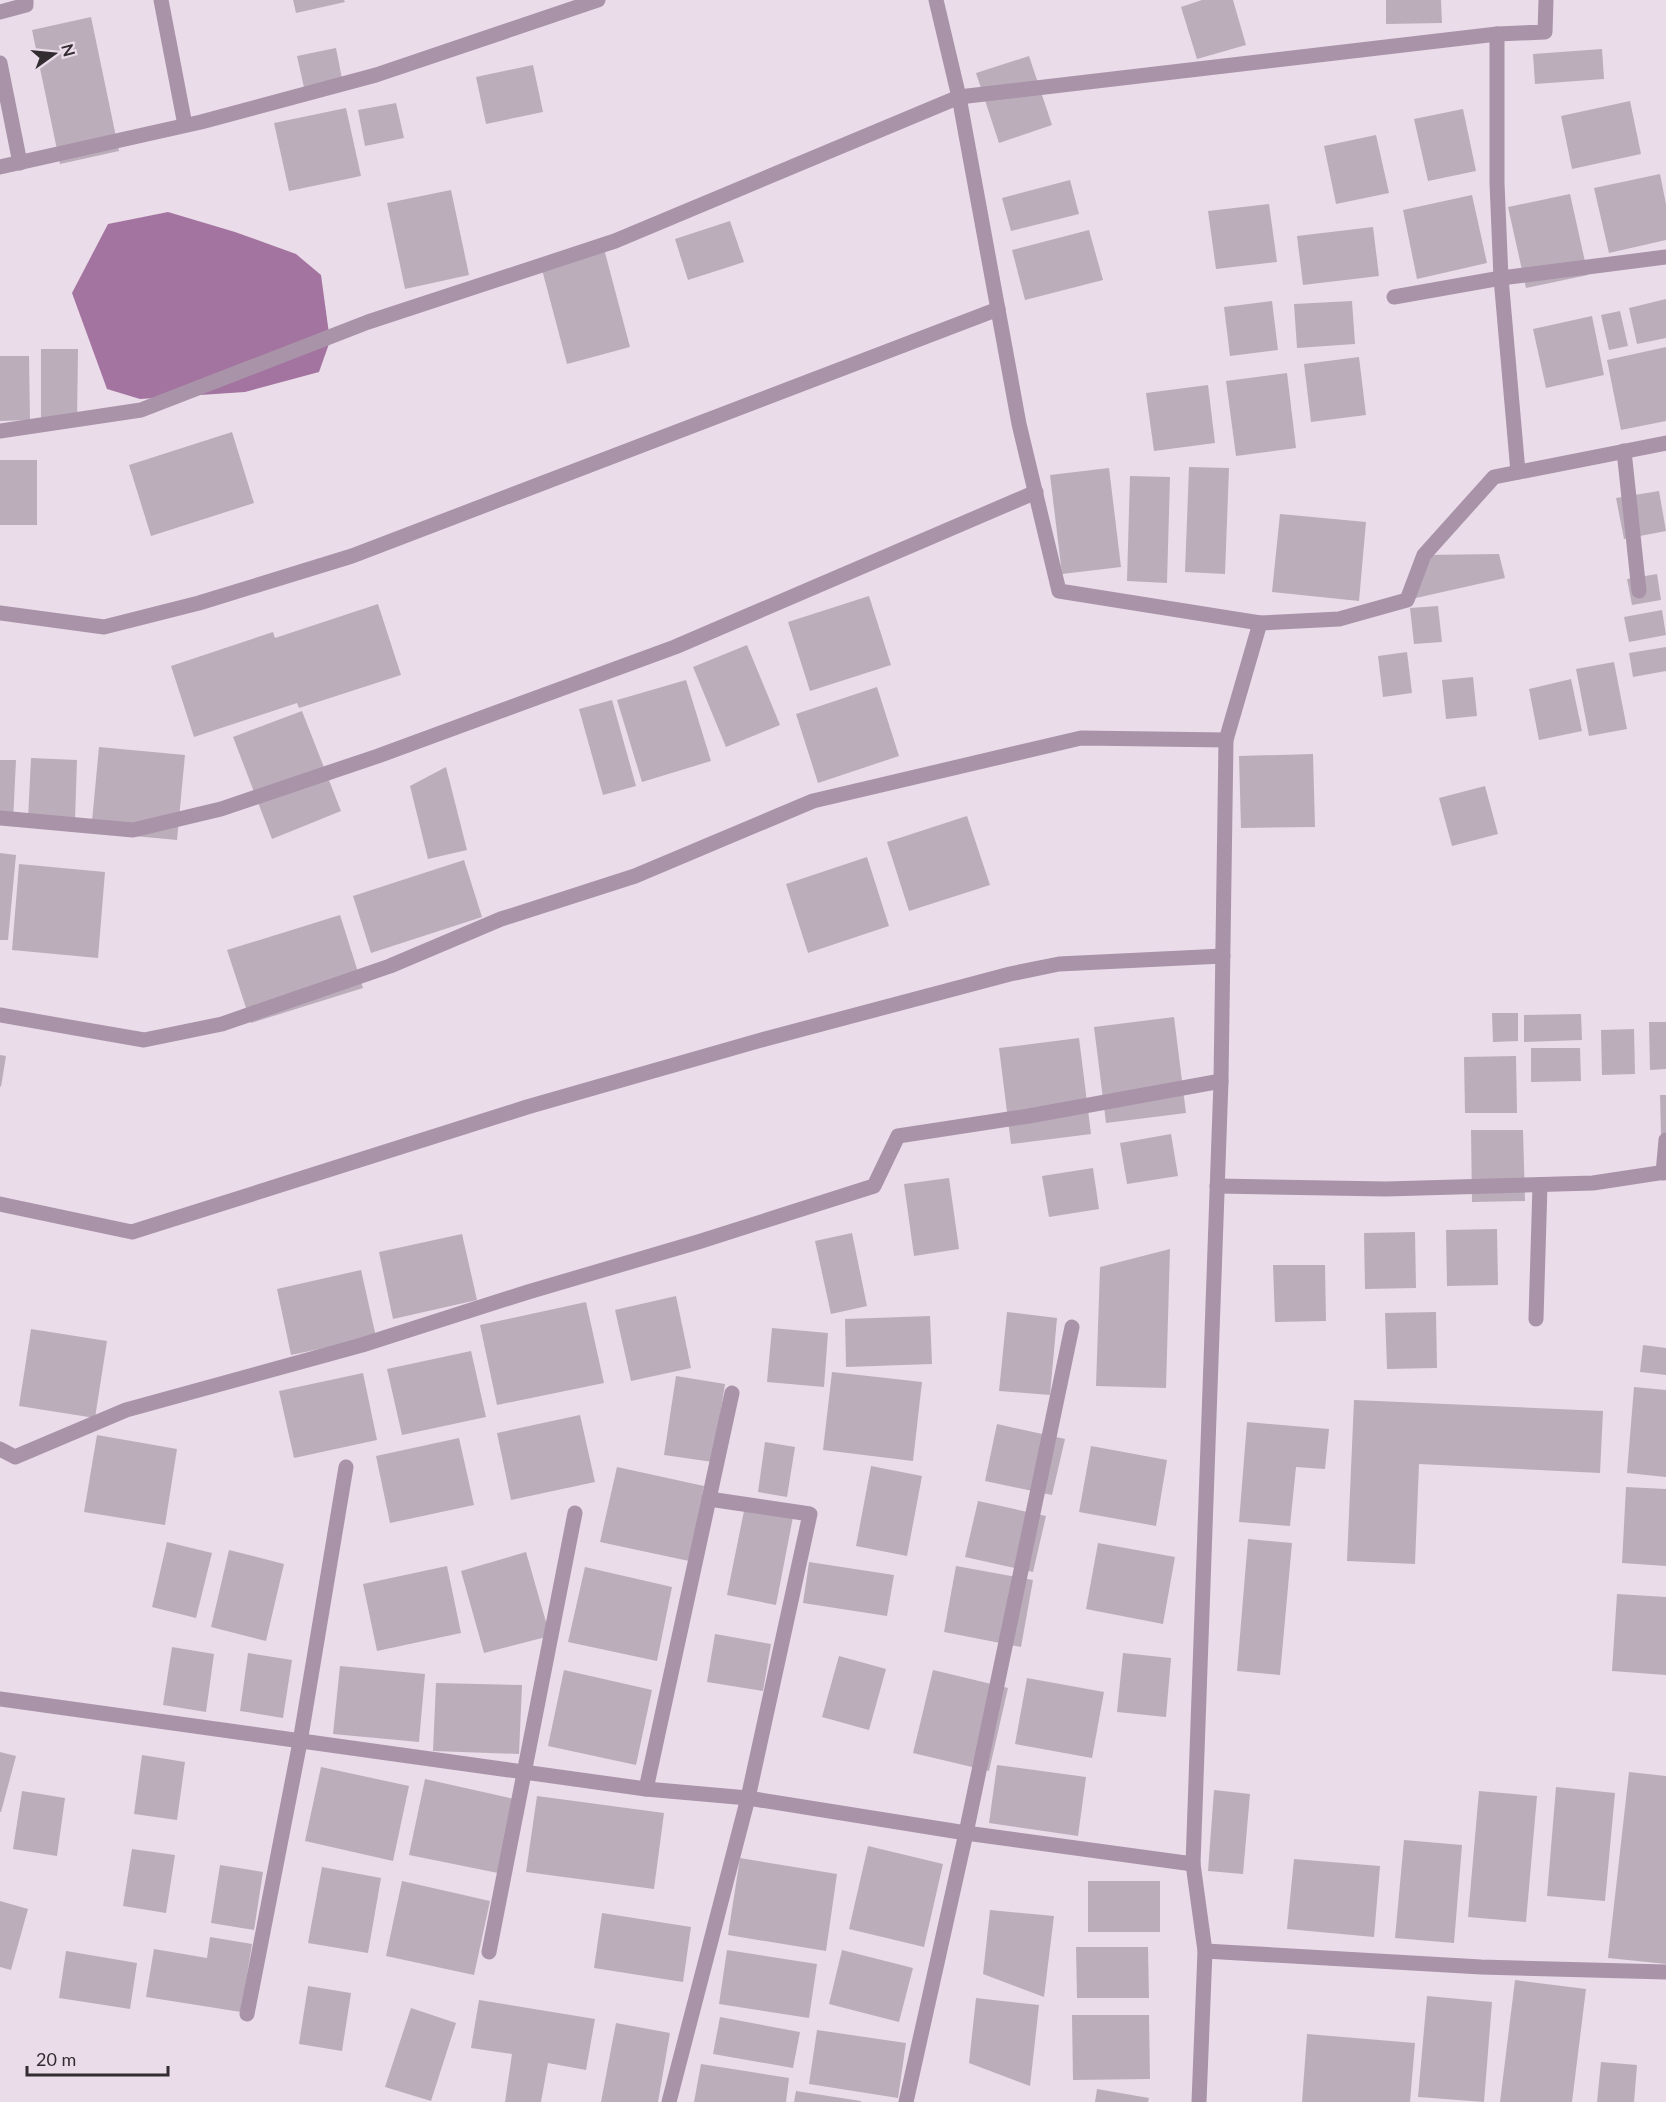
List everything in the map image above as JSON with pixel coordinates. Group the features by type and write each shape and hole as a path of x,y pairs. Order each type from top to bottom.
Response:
{"street":[{"path":"0,12 26,5 26,0"},
{"path":"161,0 185,125"},
{"path":"0,167 185,125 376,75 598,0"},
{"path":"936,0 958,97 1019,424 1059,591 1260,623 1339,619 1407,600 1424,555 1494,477 1666,443"},
{"path":"0,431 141,410 368,322 615,241 958,97 1497,34 1545,32 1546,0"},
{"path":"1497,34 1497,183 1501,278 1518,472"},
{"path":"0,63 21,163"},
{"path":"1394,297 1501,278 1666,257"},
{"path":"0,613 104,627 199,603 352,556 687,430 998,309"},
{"path":"1624,451 1639,591"},
{"path":"0,818 133,830 221,808 378,756 675,647 1036,492"},
{"path":"1199,2102 1205,1951 1193,1864 1221,1081 1226,740 1260,623"},
{"path":"0,1015 144,1040 222,1024 390,966 501,919 635,876 813,801 1081,738 1226,740"},
{"path":"0,1204 132,1233 527,1107 765,1039 1010,974 1059,964 1222,956"},
{"path":"0,1449 15,1456 126,1410 362,1345 874,1186 898,1136 1029,1116 1221,1081"},
{"path":"1217,1186 1386,1189 1593,1183 1665,1173 1666,1140"},
{"path":"1536,1319 1540,1185"},
{"path":"906,2102 966,1833 1072,1327"},
{"path":"646,1789 732,1393"},
{"path":"247,2014 300,1742 346,1467"},
{"path":"669,2102 748,1798 810,1514 709,1499"},
{"path":"489,1952 575,1513"},
{"path":"0,1699 523,1773 646,1789 748,1798 966,1833 1193,1864"},
{"path":"1205,1951 1481,1967 1666,1972"}],"shaded area":[{"path":"168,212 235,232 296,254 321,275 330,341 319,372 245,392 140,399 107,389 72,293 108,224"}],"building":[{"path":"293,0 344,0 345,2 296,13"},
{"path":"1202,0 1233,0 1246,45 1197,59 1181,7"},
{"path":"1386,0 1441,0 1442,23 1386,24"},
{"path":"91,17 119,151 60,164 32,30"},
{"path":"336,48 343,84 305,92 297,56"},
{"path":"1602,49 1604,79 1535,84 1533,54"},
{"path":"1029,56 1052,125 999,143 976,73"},
{"path":"533,65 543,112 486,124 476,77"},
{"path":"1630,101 1641,154 1572,169 1561,116"},
{"path":"396,103 404,138 365,146 358,110"},
{"path":"346,108 361,176 289,191 274,123"},
{"path":"1463,109 1476,171 1428,181 1414,119"},
{"path":"1376,135 1389,193 1336,204 1324,146"},
{"path":"1660,174 1666,204 1666,240 1609,253 1594,188"},
{"path":"1070,180 1079,214 1011,231 1002,198"},
{"path":"451,190 469,275 405,289 387,203"},
{"path":"1570,194 1588,275 1526,288 1508,207"},
{"path":"1472,195 1487,263 1417,279 1403,210"},
{"path":"1269,204 1277,262 1216,269 1208,211"},
{"path":"730,221 744,262 688,280 675,239"},
{"path":"1373,227 1379,276 1303,285 1297,236"},
{"path":"1089,230 1103,280 1025,300 1012,250"},
{"path":"603,245 630,347 567,364 540,262"},
{"path":"1666,299 1666,338 1637,344 1629,308"},
{"path":"1272,301 1278,350 1230,356 1224,307"},
{"path":"1352,301 1355,344 1297,348 1294,304"},
{"path":"1620,311 1628,346 1609,350 1601,315"},
{"path":"1592,316 1604,375 1546,388 1533,329"},
{"path":"1666,347 1666,421 1621,430 1607,360"},
{"path":"41,349 78,349 77,423 41,423"},
{"path":"0,356 29,356 30,420 0,421"},
{"path":"1359,357 1366,415 1311,422 1304,364"},
{"path":"1287,373 1296,448 1236,456 1226,381"},
{"path":"1208,385 1215,443 1154,451 1146,393"},
{"path":"232,432 254,503 151,536 129,465"},
{"path":"0,460 37,460 37,525 0,525"},
{"path":"1189,467 1229,468 1225,574 1185,572"},
{"path":"1109,468 1121,567 1062,574 1050,475"},
{"path":"1130,476 1170,477 1167,583 1127,581"},
{"path":"1659,491 1666,531 1624,539 1616,498"},
{"path":"1280,514 1366,522 1359,601 1272,592"},
{"path":"1499,554 1505,578 1407,600 1424,555"},
{"path":"1657,574 1661,600 1632,605 1627,579"},
{"path":"869,596 891,665 810,691 788,622"},
{"path":"378,604 401,675 299,708 297,703 194,737 171,666 273,632 275,638"},
{"path":"1438,606 1442,642 1414,644 1410,608"},
{"path":"1662,610 1666,635 1629,642 1624,617"},
{"path":"747,645 780,725 726,747 693,667"},
{"path":"1666,647 1666,671 1633,677 1629,653"},
{"path":"1407,652 1412,693 1383,697 1378,656"},
{"path":"1614,662 1627,729 1589,736 1576,669"},
{"path":"1473,677 1477,716 1446,719 1442,680"},
{"path":"1571,679 1582,731 1539,740 1529,689"},
{"path":"686,680 711,761 642,782 617,700"},
{"path":"877,687 899,756 818,783 796,714"},
{"path":"612,700 636,786 603,795 579,709"},
{"path":"302,711 341,811 272,839 233,737"},
{"path":"99,747 185,755 177,840 91,832"},
{"path":"1313,754 1315,827 1241,828 1239,756"},
{"path":"31,758 77,760 75,821 28,819"},
{"path":"0,760 16,760 13,822 0,821"},
{"path":"446,767 467,850 428,859 410,786"},
{"path":"1485,786 1498,834 1452,846 1439,798"},
{"path":"967,816 990,885 909,911 887,842"},
{"path":"0,853 16,855 8,940 0,940"},
{"path":"867,857 889,926 808,953 786,884"},
{"path":"464,860 482,917 371,953 353,896"},
{"path":"19,864 105,872 98,958 12,950"},
{"path":"340,915 363,988 251,1023 227,950"},
{"path":"1492,1013 1518,1013 1518,1041 1493,1042"},
{"path":"1581,1014 1582,1040 1524,1042 1524,1015"},
{"path":"1174,1017 1186,1113 1106,1123 1094,1027"},
{"path":"1649,1022 1666,1022 1666,1069 1650,1070"},
{"path":"1634,1029 1635,1074 1602,1075 1601,1030"},
{"path":"1079,1038 1091,1134 1011,1144 999,1048"},
{"path":"1531,1048 1580,1048 1581,1081 1531,1082"},
{"path":"0,1055 6,1056 1,1087 0,1086"},
{"path":"1516,1056 1517,1113 1465,1113 1464,1057"},
{"path":"1660,1095 1666,1095 1666,1177 1662,1177"},
{"path":"1471,1130 1523,1130 1525,1201 1472,1202"},
{"path":"1171,1134 1178,1176 1127,1184 1120,1143"},
{"path":"1093,1168 1099,1209 1049,1217 1042,1176"},
{"path":"949,1178 959,1249 914,1256 904,1184"},
{"path":"1497,1229 1498,1285 1447,1286 1446,1230"},
{"path":"1415,1232 1416,1288 1365,1289 1364,1233"},
{"path":"852,1233 867,1306 831,1314 815,1241"},
{"path":"462,1234 477,1300 393,1319 379,1252"},
{"path":"1170,1249 1166,1388 1096,1386 1100,1267"},
{"path":"1273,1265 1325,1265 1326,1321 1275,1322"},
{"path":"361,1270 376,1337 291,1355 277,1289"},
{"path":"676,1296 691,1368 631,1381 615,1310"},
{"path":"586,1302 604,1383 497,1405 480,1325"},
{"path":"1007,1312 1057,1318 1050,1395 999,1391"},
{"path":"1436,1312 1437,1368 1387,1369 1385,1313"},
{"path":"930,1316 932,1364 846,1367 845,1319"},
{"path":"772,1328 828,1333 824,1387 767,1382"},
{"path":"31,1329 107,1341 95,1418 19,1406"},
{"path":"1643,1345 1666,1348 1666,1375 1640,1372"},
{"path":"471,1351 486,1417 402,1435 387,1369"},
{"path":"832,1372 922,1382 913,1461 823,1450"},
{"path":"363,1373 377,1440 294,1458 279,1391"},
{"path":"676,1376 725,1384 713,1462 664,1455"},
{"path":"1634,1387 1666,1390 1666,1477 1627,1473"},
{"path":"1354,1400 1603,1411 1600,1473 1419,1464 1415,1564 1347,1561"},
{"path":"580,1415 595,1482 511,1500 497,1433"},
{"path":"1247,1422 1329,1429 1325,1469 1296,1467 1290,1526 1239,1522"},
{"path":"997,1424 1065,1439 1052,1495 985,1481"},
{"path":"97,1435 177,1449 165,1525 84,1512"},
{"path":"459,1438 474,1505 390,1523 376,1456"},
{"path":"765,1442 795,1447 787,1497 758,1492"},
{"path":"1091,1446 1167,1460 1156,1526 1079,1512"},
{"path":"871,1466 922,1476 907,1556 856,1546"},
{"path":"617,1467 704,1486 689,1561 600,1542"},
{"path":"1626,1487 1666,1489 1666,1566 1622,1563"},
{"path":"978,1501 1046,1516 1033,1572 965,1557"},
{"path":"745,1506 793,1517 776,1605 727,1595"},
{"path":"1248,1539 1292,1543 1280,1675 1237,1671"},
{"path":"167,1542 212,1553 196,1618 152,1607"},
{"path":"1098,1543 1175,1557 1163,1624 1086,1609"},
{"path":"229,1550 284,1564 266,1641 211,1627"},
{"path":"526,1552 550,1636 484,1653 461,1571"},
{"path":"809,1562 894,1575 887,1616 803,1603"},
{"path":"447,1566 461,1633 377,1651 363,1584"},
{"path":"956,1566 1033,1580 1021,1647 944,1632"},
{"path":"585,1567 672,1587 657,1661 568,1642"},
{"path":"1617,1594 1666,1597 1666,1675 1612,1671"},
{"path":"715,1634 771,1644 763,1691 707,1682"},
{"path":"172,1647 214,1654 206,1712 163,1705"},
{"path":"248,1653 292,1660 283,1718 240,1711"},
{"path":"1123,1653 1171,1658 1166,1717 1117,1712"},
{"path":"839,1656 886,1669 869,1730 822,1717"},
{"path":"340,1666 425,1674 419,1742 333,1734"},
{"path":"564,1670 652,1690 636,1765 548,1746"},
{"path":"933,1670 1008,1688 989,1771 913,1753"},
{"path":"1027,1678 1104,1692 1092,1758 1015,1744"},
{"path":"436,1683 522,1685 519,1754 433,1751"},
{"path":"0,1752 16,1756 1,1812 0,1812"},
{"path":"142,1755 185,1762 177,1820 134,1814"},
{"path":"997,1765 1086,1777 1078,1836 989,1823"},
{"path":"321,1767 409,1786 393,1861 305,1841"},
{"path":"1629,1772 1666,1776 1666,1964 1608,1958"},
{"path":"425,1779 514,1799 498,1873 409,1855"},
{"path":"1556,1787 1615,1793 1605,1901 1547,1896"},
{"path":"1214,1790 1250,1794 1243,1874 1208,1871"},
{"path":"22,1791 65,1798 57,1856 13,1849"},
{"path":"1479,1791 1537,1796 1526,1922 1468,1917"},
{"path":"537,1796 664,1813 654,1889 526,1872"},
{"path":"1404,1840 1462,1845 1454,1943 1395,1938"},
{"path":"868,1846 943,1864 924,1947 849,1929"},
{"path":"132,1849 175,1855 166,1913 123,1906"},
{"path":"740,1858 837,1874 826,1951 728,1935"},
{"path":"1294,1859 1380,1866 1374,1937 1287,1929"},
{"path":"220,1865 263,1872 254,1930 211,1923"},
{"path":"322,1867 381,1878 368,1953 308,1943"},
{"path":"402,1881 490,1901 474,1975 386,1956"},
{"path":"1088,1881 1160,1881 1160,1932 1088,1932"},
{"path":"0,1901 28,1909 11,1970 0,1967"},
{"path":"990,1910 1054,1916 1044,1997 983,1974"},
{"path":"602,1913 691,1927 683,1982 594,1968"},
{"path":"210,1937 252,1944 241,2012 146,1997 154,1949 207,1958"},
{"path":"1076,1947 1148,1947 1149,1998 1077,1998"},
{"path":"727,1950 817,1964 809,2018 719,2004"},
{"path":"842,1950 913,1968 899,2022 829,2004"},
{"path":"66,1951 137,1963 130,2009 59,1998"},
{"path":"1515,1980 1586,1989 1572,2102 1500,2102"},
{"path":"308,1986 351,1993 342,2051 299,2044"},
{"path":"1427,1996 1492,2002 1484,2102 1418,2097"},
{"path":"976,1998 1039,2005 1030,2086 969,2063"},
{"path":"479,2000 595,2019 586,2070 548,2063 541,2102 505,2102 512,2054 471,2048"},
{"path":"411,2008 456,2023 431,2101 385,2087"},
{"path":"1072,2015 1149,2015 1150,2079 1073,2080"},
{"path":"720,2017 800,2032 793,2068 713,2054"},
{"path":"616,2023 670,2033 658,2102 601,2102"},
{"path":"817,2030 906,2043 898,2098 809,2084"},
{"path":"1307,2034 1415,2043 1410,2102 1302,2102"},
{"path":"1601,2062 1637,2065 1634,2102 1597,2102"},
{"path":"701,2064 789,2078 786,2102 694,2102"},
{"path":"1097,2089 1149,2098 1148,2102 1095,2102"},
{"path":"796,2091 861,2101 861,2102 794,2102"}]}
